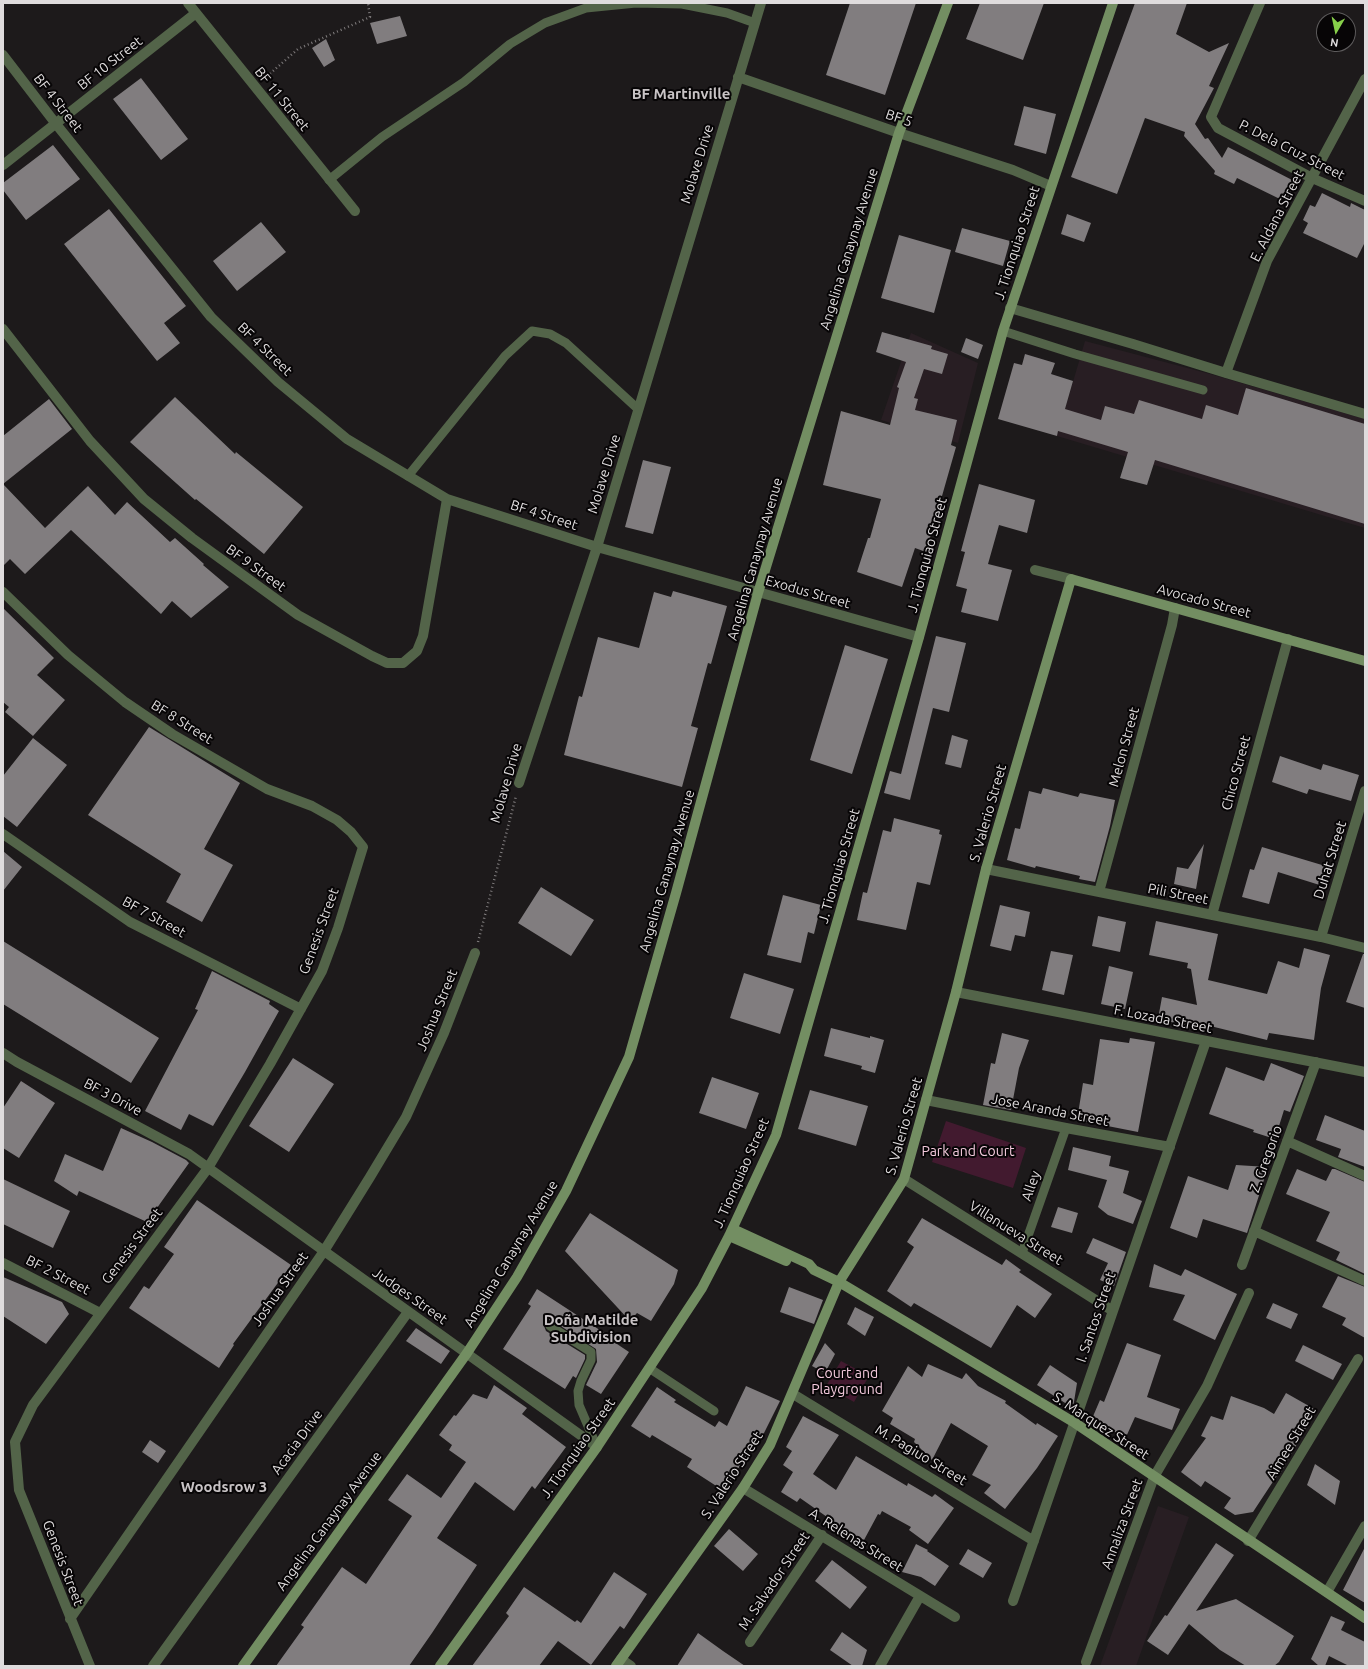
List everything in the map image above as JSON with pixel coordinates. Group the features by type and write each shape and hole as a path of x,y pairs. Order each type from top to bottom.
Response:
{"street":[{"name":"BF 11 Street","path":"188,3 355,211"},
{"name":"Molave Drive","path":"519,784 597,547 761,3"},
{"name":"Angelina Canaynay Avenue","path":"243,1666 467,1353 517,1277 566,1191 629,1057 676,893 758,593 899,133 948,3"},
{"name":"J. Tionquiao Street","path":"440,1666 597,1447 702,1288 731,1232 776,1135 919,637 1003,331 1113,3"},
{"name":"P. Dela Cruz Street","path":"1260,3 1211,117 1218,128 1312,178 1365,201"},
{"name":"BF 10 Street","path":"3,164 196,13"},
{"name":"BF 4 Street","path":"3,55 56,124 211,317 278,382 347,439 447,499 597,547"},
{"name":"BF 5","path":"738,77 899,133 1013,170 1051,186"},
{"name":"E. Aldana Street","path":"1226,373 1267,261 1365,78"},
{"path":"1010,308 1365,414"},
{"name":"BF 9 Street","path":"3,329 90,441 144,499 192,538 298,615 387,663 403,663 417,651 423,636 447,499"},
{"name":"Exodus Street","path":"597,547 919,637"},
{"name":"Avocado Street","path":"1035,570 1365,661"},
{"name":"S. Valerio Street","path":"618,1663 743,1488 770,1445 840,1282 904,1179 956,992 986,869 1071,579"},
{"name":"BF 8 Street","path":"3,592 68,655 125,702 172,734 267,789 312,806 338,820 351,832 363,847"},
{"name":"Melon Street","path":"1099,892 1172,625 1175,608"},
{"name":"Chico Street","path":"1212,915 1288,639"},
{"name":"Duhat Street","path":"1321,937 1365,791"},
{"name":"BF 7 Street","path":"3,834 130,922 301,1009"},
{"name":"Genesis Street","path":"90,1666 19,1490 15,1442 33,1405 208,1168 270,1064 322,971 338,928 363,847"},
{"name":"Pili Street","path":"986,869 1321,937 1365,948"},
{"name":"Joshua Street","path":"70,1619 324,1251 406,1117 444,1033 475,953"},
{"name":"F. Lozada Street","path":"956,992 1365,1072"},
{"name":"I. Santos Street","path":"1013,1601 1206,1041"},
{"name":"BF 3 Drive","path":"3,1053 17,1062 176,1146 208,1168"},
{"name":"Z. Gregorio","path":"1242,1265 1316,1062"},
{"name":"Jose Aranda Street","path":"926,1100 1066,1128 1170,1146"},
{"path":"1287,1141 1365,1176"},
{"name":"Judges Street","path":"208,1168 597,1447"},
{"name":"Villanueva Street","path":"904,1179 1113,1311"},
{"path":"1254,1231 1365,1281"},
{"name":"S. Marquez Street","path":"731,1232 809,1264 814,1270 840,1282 1075,1423 1248,1541 1365,1618"},
{"name":"BF 2 Street","path":"3,1263 100,1313"},
{"name":"Annaliza Street","path":"1086,1662 1154,1477 1207,1386 1249,1293"},
{"name":"Acacia Drive","path":"153,1666 408,1312"},
{"name":"Aimee Street","path":"1248,1541 1358,1358"},
{"name":"M. Pagiuo Street","path":"793,1394 1034,1541"},
{"name":"A. Relenas Street","path":"743,1488 955,1617"},
{"path":"1326,1592 1365,1526"},
{"name":"M. Salvador Street","path":"750,1642 822,1535"},
{"path":"880,1666 920,1596"},
{"path":"618,1663 632,1666"}],"lane":[{"path":"329,180 382,138 464,82 510,44 545,23 586,8 636,3 682,4 727,13 755,23"},
{"path":"408,476 505,356 532,331 550,334 566,343 638,409"},
{"path":"1003,331 1075,354 1203,390"},
{"name":"Alley","path":"1022,1253 1066,1128"},
{"path":"550,1326 591,1352 591,1360 578,1391 579,1406 597,1447"},
{"path":"649,1368 714,1411"}],"path":[{"path":"255,87 298,49 370,17 368,3"},
{"name":"Molave Drive","path":"475,953 519,784"}],"shaded area":[{"path":"911,333 978,363 958,443 881,420"},
{"path":"1085,341 1210,374 1365,419 1365,528 1057,436"},
{"path":"1158,1506 1189,1517 1136,1666 1100,1666"}],"green space":[{"name":"Park and Court","path":"946,1121 1026,1148 1013,1188 932,1162"},
{"name":"Court and Playground","path":"841,1361 869,1376 854,1402 826,1386"}],"building":[{"path":"850,3 916,3 885,95 826,75"},
{"path":"980,3 1044,3 1023,60 966,39"},
{"path":"1135,3 1187,3 1176,34 1209,52 1229,43 1209,86 1214,88 1195,124 1205,139 1208,138 1222,158 1228,147 1296,182 1286,202 1237,178 1234,184 1214,174 1215,171 1184,136 1185,132 1145,118 1117,194 1071,177"},
{"path":"400,16 407,36 377,44 370,23"},
{"path":"326,39 335,60 324,67 312,48"},
{"path":"141,78 188,139 161,160 113,99"},
{"path":"1024,106 1056,114 1046,154 1014,145"},
{"path":"53,145 80,179 26,220 3,190 3,183"},
{"path":"1322,193 1350,207 1351,203 1365,210 1365,242 1357,258 1303,233 1308,223 1303,220 1310,205 1315,207"},
{"path":"109,209 186,306 164,323 180,343 157,361 64,244"},
{"path":"1067,214 1091,223 1084,242 1061,234"},
{"path":"261,222 286,252 237,291 213,261"},
{"path":"962,228 1010,241 1003,266 955,252"},
{"path":"899,235 951,250 934,313 881,298"},
{"path":"882,332 932,346 931,349 948,354 942,374 924,369 914,398 918,399 915,410 957,420 951,445 956,447 926,552 915,548 902,587 857,572 868,538 870,538 881,499 823,485 841,411 890,425 899,388 897,387 906,362 876,352"},
{"path":"966,338 983,345 978,359 961,352"},
{"path":"1025,354 1055,363 1051,374 1073,381 1065,409 1101,420 1105,406 1134,414 1139,400 1202,419 1206,405 1238,415 1246,388 1365,424 1365,524 1155,460 1147,485 1120,478 1128,452 1058,431 1057,436 998,419 1014,363 1022,365"},
{"path":"175,397 235,454 236,452 303,507 264,554 196,499 195,500 130,442"},
{"path":"49,399 72,429 3,484 3,436"},
{"path":"643,460 671,467 653,534 625,527"},
{"path":"3,484 45,528 88,486 115,515 127,502 170,542 175,538 229,587 191,618 172,601 161,614 71,530 25,574 10,559 3,566"},
{"path":"979,484 1035,500 1027,533 999,525 988,564 1012,570 998,621 961,612 967,589 956,586 965,552 961,551"},
{"path":"673,591 727,606 711,664 708,663 691,726 698,728 682,787 564,755 579,696 582,697 598,637 639,648 654,592 671,597"},
{"path":"3,608 54,658 37,675 65,700 33,736 5,712 9,707 3,702"},
{"path":"936,636 966,643 949,712 933,708 910,800 884,793 890,771 901,774"},
{"path":"845,645 888,659 852,774 810,760"},
{"path":"149,727 240,783 204,849 233,865 202,922 166,902 181,874 88,815"},
{"path":"952,735 968,740 961,768 945,764"},
{"path":"33,738 67,765 17,827 3,816 3,776"},
{"path":"1280,756 1321,770 1323,764 1359,775 1351,801 1309,789 1307,794 1272,782"},
{"path":"1043,788 1078,797 1080,793 1115,800 1110,826 1095,882 1079,879 1080,876 1036,866 1035,868 1007,860 1015,828 1020,829 1029,791 1041,794"},
{"path":"894,818 940,830 939,834 942,835 930,885 917,882 906,930 857,920 863,892 867,893 883,830 891,832"},
{"path":"1204,844 1196,889 1174,884 1177,867 1188,869"},
{"path":"1262,847 1332,868 1326,887 1278,872 1269,904 1242,897 1250,869 1254,870"},
{"path":"3,851 22,867 3,891"},
{"path":"541,887 594,920 571,956 518,923"},
{"path":"783,895 821,905 814,934 808,932 801,963 767,955"},
{"path":"1000,905 1030,912 1025,937 1015,935 1011,951 990,946"},
{"path":"1098,916 1126,922 1120,952 1092,946"},
{"path":"1156,921 1218,934 1208,980 1267,994 1278,961 1299,968 1304,948 1330,955 1321,988 1314,1040 1269,1033 1267,1040 1190,1021 1189,1026 1158,1019 1162,997 1197,1005 1191,969 1187,968 1188,963 1149,955"},
{"path":"3,941 159,1038 131,1083 3,1004"},
{"path":"1051,951 1073,955 1064,995 1042,990"},
{"path":"1363,954 1365,954 1365,1008 1346,1002"},
{"path":"1109,966 1133,972 1125,1009 1101,1004"},
{"path":"212,971 270,1001 269,1004 279,1011 213,1126 189,1114 181,1130 145,1111 198,1010 195,1009"},
{"path":"744,973 794,989 780,1034 730,1018"},
{"path":"831,1028 884,1040 875,1073 861,1069 862,1066 824,1056"},
{"path":"1002,1033 1029,1040 1019,1068 1011,1110 983,1105 991,1063 995,1064"},
{"path":"1130,1038 1155,1042 1138,1132 1077,1120 1083,1083 1093,1085 1100,1039 1129,1043"},
{"path":"293,1058 334,1084 289,1152 249,1126"},
{"path":"1271,1063 1304,1076 1290,1112 1284,1110 1275,1139 1253,1132 1254,1130 1209,1114 1226,1067 1264,1081"},
{"path":"712,1077 759,1093 746,1129 699,1113"},
{"path":"21,1081 55,1103 19,1158 3,1148 3,1108"},
{"path":"810,1090 868,1106 856,1146 798,1129"},
{"path":"1325,1115 1365,1131 1365,1167 1338,1157 1341,1149 1316,1140"},
{"path":"121,1128 152,1142 189,1163 147,1222 79,1191 77,1196 54,1181 65,1154 103,1171"},
{"path":"1073,1147 1111,1156 1109,1166 1129,1171 1123,1193 1142,1201 1133,1224 1108,1215 1098,1207 1107,1180 1068,1170"},
{"path":"1236,1165 1268,1167 1247,1233 1203,1219 1197,1238 1170,1228 1188,1176 1228,1190"},
{"path":"1297,1169 1326,1181 1332,1169 1335,1169 1365,1182 1365,1274 1336,1260 1340,1252 1316,1241 1330,1212 1286,1194"},
{"path":"3,1179 70,1211 53,1248 3,1224"},
{"path":"197,1200 291,1265 233,1344 234,1345 219,1368 129,1308 144,1286 149,1289 174,1254 164,1247"},
{"path":"1058,1207 1078,1213 1072,1233 1051,1227"},
{"path":"590,1213 678,1270 674,1284 651,1321 637,1313 630,1321 565,1251"},
{"path":"922,1218 1002,1265 1006,1259 1021,1270 1019,1272 1052,1294 1035,1318 1017,1305 991,1348 914,1303 911,1307 887,1291 914,1247 907,1242"},
{"path":"1093,1238 1126,1252 1114,1286 1100,1280 1108,1263 1086,1253"},
{"path":"1154,1264 1181,1276 1185,1269 1237,1294 1215,1340 1173,1320 1185,1295 1149,1287"},
{"path":"1338,1276 1365,1287 1365,1338 1342,1325 1346,1318 1322,1307"},
{"path":"3,1277 62,1302 69,1314 46,1344 3,1316"},
{"path":"789,1287 823,1300 814,1324 780,1312"},
{"path":"537,1289 615,1340 614,1342 629,1352 601,1394 586,1385 597,1362 596,1349 553,1321 550,1320 545,1322 544,1326 546,1331 585,1355 585,1359 576,1378 573,1376 565,1389 503,1349 531,1306 528,1304"},
{"path":"1273,1303 1298,1314 1291,1329 1266,1318"},
{"path":"855,1307 874,1317 865,1336 847,1324"},
{"path":"416,1328 450,1351 441,1364 406,1341"},
{"path":"825,1343 835,1354 825,1373 812,1366"},
{"path":"1127,1343 1161,1355 1147,1397 1180,1409 1172,1430 1135,1417 1126,1437 1091,1421 1100,1400 1104,1402"},
{"path":"1303,1345 1342,1364 1333,1380 1295,1361"},
{"path":"928,1364 962,1379 966,1373 978,1386 1006,1401 1005,1403 1036,1425 1037,1423 1058,1436 1037,1468 1005,1509 984,1493 991,1485 972,1475 988,1446 951,1423 932,1460 914,1442 915,1439 890,1424 893,1418 882,1411 908,1366 922,1377"},
{"path":"1050,1365 1077,1383 1073,1408 1037,1385"},
{"path":"494,1385 527,1408 522,1414 566,1447 535,1489 532,1486 514,1511 475,1482 437,1538 477,1565 409,1666 276,1666 304,1627 301,1625 342,1567 366,1584 412,1516 388,1500 407,1474 441,1498 466,1462 449,1450 452,1445 439,1435 454,1415 456,1416 473,1394 487,1399"},
{"path":"746,1386 780,1401 764,1433 743,1461 724,1491 687,1467 692,1459 652,1435 650,1438 631,1426 657,1387 676,1400 674,1402 715,1427 719,1421 727,1426"},
{"path":"1286,1393 1316,1410 1280,1474 1278,1474 1253,1512 1235,1515 1224,1508 1231,1498 1205,1481 1201,1487 1181,1472 1206,1438 1201,1436 1211,1416 1223,1420 1231,1396 1264,1408 1274,1414"},
{"path":"803,1416 839,1435 813,1474 836,1490 856,1456 907,1486 908,1483 932,1497 935,1494 954,1508 928,1544 909,1530 911,1527 882,1511 880,1515 878,1514 864,1540 847,1531 800,1498 797,1502 781,1492 793,1472 783,1465 792,1451 786,1447"},
{"path":"150,1440 166,1451 158,1463 142,1452"},
{"path":"1315,1464 1340,1481 1335,1505 1307,1485"},
{"path":"729,1529 758,1554 743,1571 714,1546"},
{"path":"1216,1543 1234,1555 1196,1611 1236,1599 1294,1636 1279,1662 1274,1666 1246,1666 1220,1650 1189,1624 1168,1655 1147,1641 1165,1615 1167,1616"},
{"path":"916,1544 928,1550 927,1551 949,1566 935,1586 921,1577 902,1572"},
{"path":"1365,1547 1365,1603 1343,1590"},
{"path":"968,1549 992,1563 983,1578 959,1564"},
{"path":"832,1560 867,1587 850,1609 815,1581"},
{"path":"614,1572 647,1594 624,1629 620,1626 591,1665 558,1641 539,1666 472,1666 509,1616 506,1613 524,1587 575,1622 577,1620 581,1623"},
{"path":"1331,1616 1345,1622 1341,1630 1365,1642 1365,1666 1349,1666 1329,1656 1325,1666 1319,1666 1311,1659"},
{"path":"842,1632 867,1650 862,1666 853,1666 830,1650"},
{"path":"698,1633 723,1651 745,1666 677,1666"}],"district":[{"name":"BF Martinville","path":"681,94"},
{"name":"Doña Matilde Subdivision","path":"591,1328"},
{"name":"Woodsrow 3","path":"224,1487"}]}
